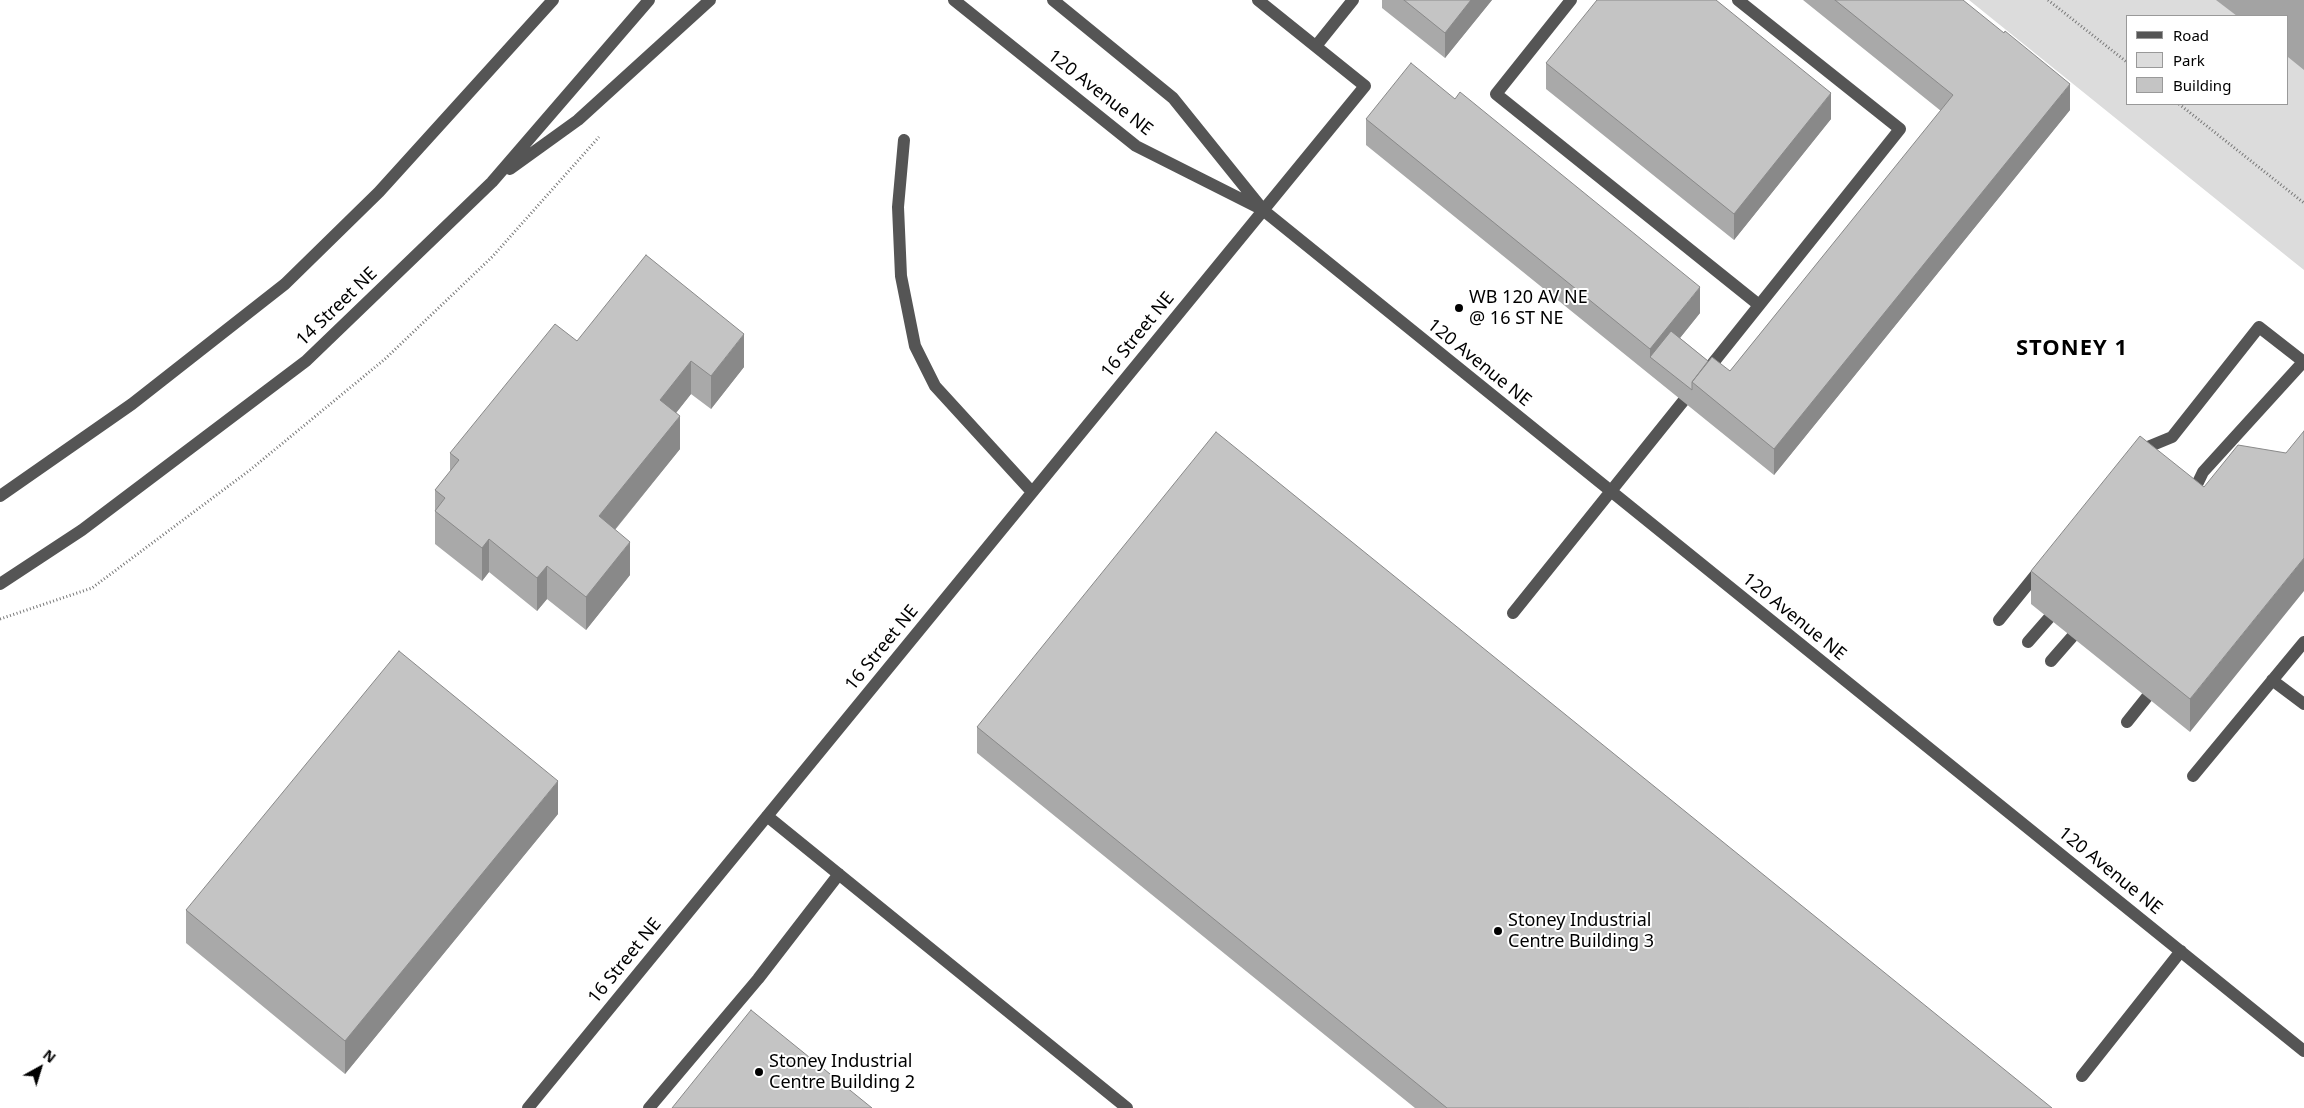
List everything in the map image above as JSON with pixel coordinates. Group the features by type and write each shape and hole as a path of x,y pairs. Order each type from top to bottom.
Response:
{"street":[{"path":"0,496 132,404 285,284 379,192 553,0"},
{"name":"14 Street NE","path":"0,584 82,530 213,434 306,361 492,182 649,0"},
{"path":"492,182 578,120 710,0"},
{"name":"120 Avenue NE","path":"954,0 1136,146 1263,210 2304,1051"},
{"name":"120 Avenue NE","path":"1052,0 1173,98 1263,210"},
{"path":"1258,0 1316,46 1353,0"},
{"path":"1571,0 1496,94 1759,305"},
{"path":"1514,613 1900,129 1738,0"},
{"name":"16 Street NE","path":"528,1108 1365,86 1316,46"},
{"path":"904,140 898,207 901,276 915,346 935,386 1032,492"},
{"path":"2132,459 2138,451 2172,437 2259,327 2304,362 2202,472 2186,507"},
{"path":"2187,479 2202,472"},
{"path":"1999,620 2050,558"},
{"path":"2028,642 2049,618"},
{"path":"2050,661 2072,637"},
{"path":"2193,776 2304,642"},
{"path":"2272,680 2304,704"},
{"path":"2127,722 2147,697"},
{"path":"767,816 1127,1108"},
{"path":"650,1108 758,979 839,874"},
{"path":"2082,1076 2181,951"}],"path":[{"path":"2048,0 2126,61"},
{"path":"2179,105 2304,203"},
{"path":"0,619 92,588 250,470 385,359 493,256 604,132"}],"green space":[{"path":"1969,0 2304,0 2304,270"}],"shaded area":[{"path":"2216,0 2304,0 2304,70 2289,58 2289,15 2236,15"}],"building":[{"path":"1404,0 1471,0 1445,33"},
{"path":"1597,0 1716,0 1831,93 1734,214 1546,63"},
{"path":"1835,0 1963,0 2004,33 2005,31 2070,84 1774,449 1692,382 1712,357 1730,371 1953,95"},
{"path":"1411,63 1455,99 1460,92 1700,287 1650,349 1366,119"},
{"path":"646,255 744,334 711,376 691,361 660,400 680,416 599,516 630,542 586,597 547,566 537,578 489,539 482,548 435,511 445,498 435,490 459,460 450,453 555,324 577,341"},
{"path":"1671,331 1708,361 1692,382 1692,390 1650,357"},
{"path":"2304,431 2304,558 2190,699 2031,571 2140,436 2204,487 2238,445 2286,453"},
{"name":"Stoney Industrial Centre Building 3","path":"1216,432 2052,1108 1447,1108 977,727"},
{"path":"399,651 558,781 345,1041 186,910"},
{"path":"751,1010 872,1108 672,1108"}],"place":[{"name":"WB 120 AV NE @ 16 ST NE","path":"1459,308"},
{"name":"Stoney Industrial Centre Building 3","path":"1498,931"},
{"name":"Stoney Industrial Centre Building 2","path":"759,1072"}],"district":[{"name":"STONEY 1","path":"2072,349"}]}
